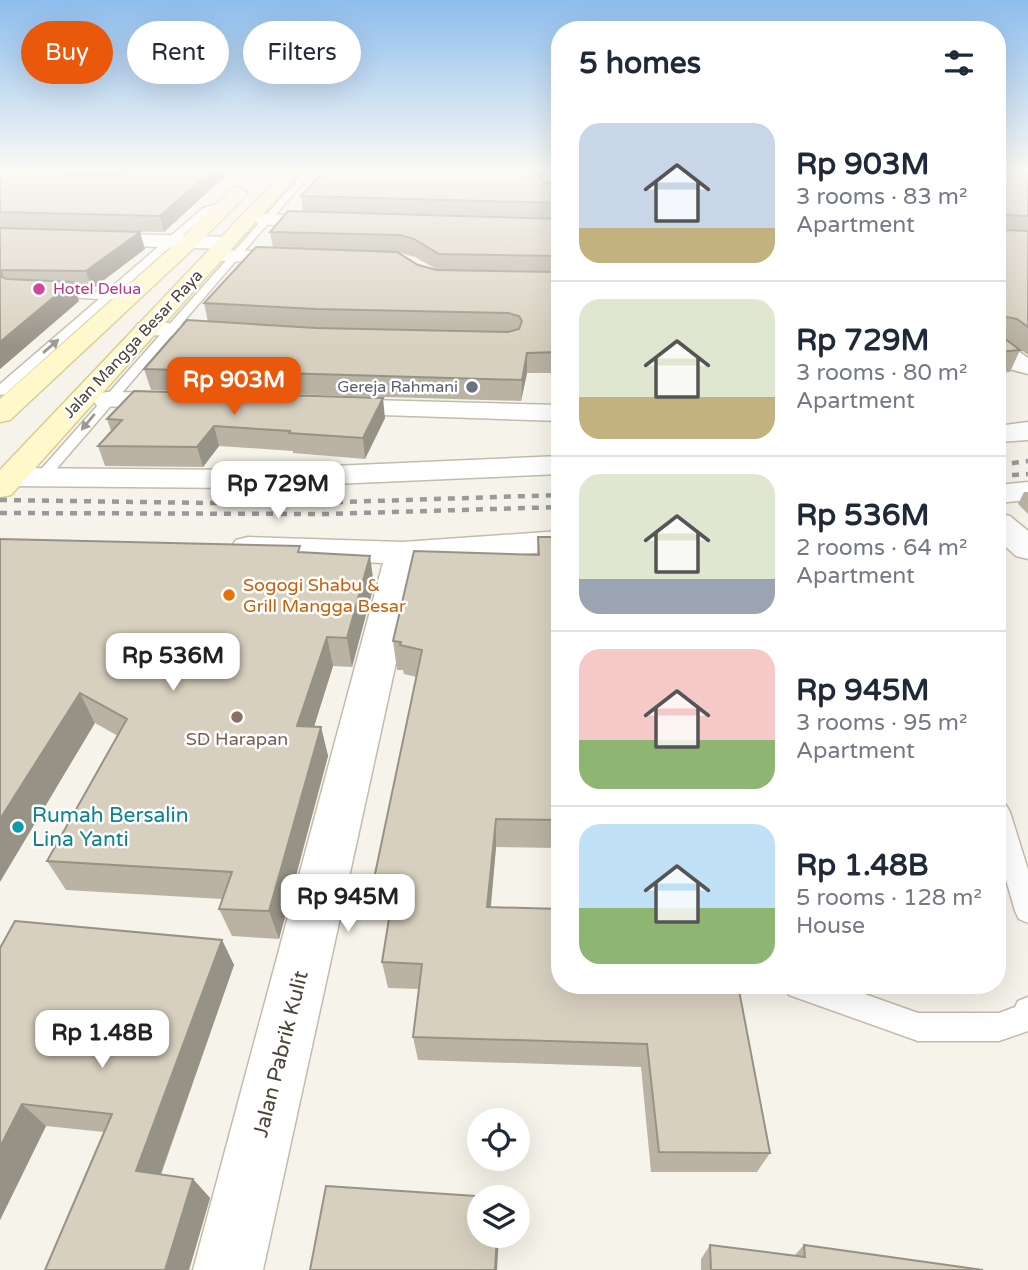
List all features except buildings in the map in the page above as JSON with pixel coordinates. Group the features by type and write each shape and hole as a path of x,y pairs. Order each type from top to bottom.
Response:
{"main road":[{"name":"Jalan Mangga Besar Raya","path":"0,415 119,296 197,228"},
{"name":"Jalan Mangga Besar Raya","path":"5,483 158,330 247,228"}],"street":[{"path":"0,236 180,242 224,252 316,258"},
{"path":"158,330 250,335"},
{"path":"1006,354 1017,363 1028,366"},
{"path":"107,400 209,402"},
{"path":"303,406 551,413"},
{"path":"1006,433 1028,431"},
{"path":"5,483 41,478 240,478 551,465"},
{"path":"1006,493 1028,491"},
{"path":"1006,530 1028,550"},
{"path":"222,547 402,553 551,542"},
{"name":"Jalan Pabrik Kulit","path":"228,1270 402,553"}],"lane":[{"path":"224,252 254,228"},
{"path":"38,293 119,296"},
{"path":"0,391 119,296"},
{"path":"41,478 107,400 158,330"},
{"path":"1006,838 1028,911"},
{"path":"824,994 918,1027 999,1027 1026,1018 1028,1011"}],"railway":[{"path":"1006,464 1028,461"},
{"path":"1006,475 1028,474"},
{"path":"0,500 280,504 551,495"},
{"path":"0,513 326,514 551,507"}],"place":[{"name":"Hotel Delua","path":"39,289"},
{"name":"Gereja Rahmani","path":"472,387"},
{"name":"Sogogi Shabu & Grill Mangga Besar","path":"229,595"},
{"name":"SD Harapan","path":"237,717"},
{"name":"Rumah Bersalin Lina Yanti","path":"18,827"}]}
